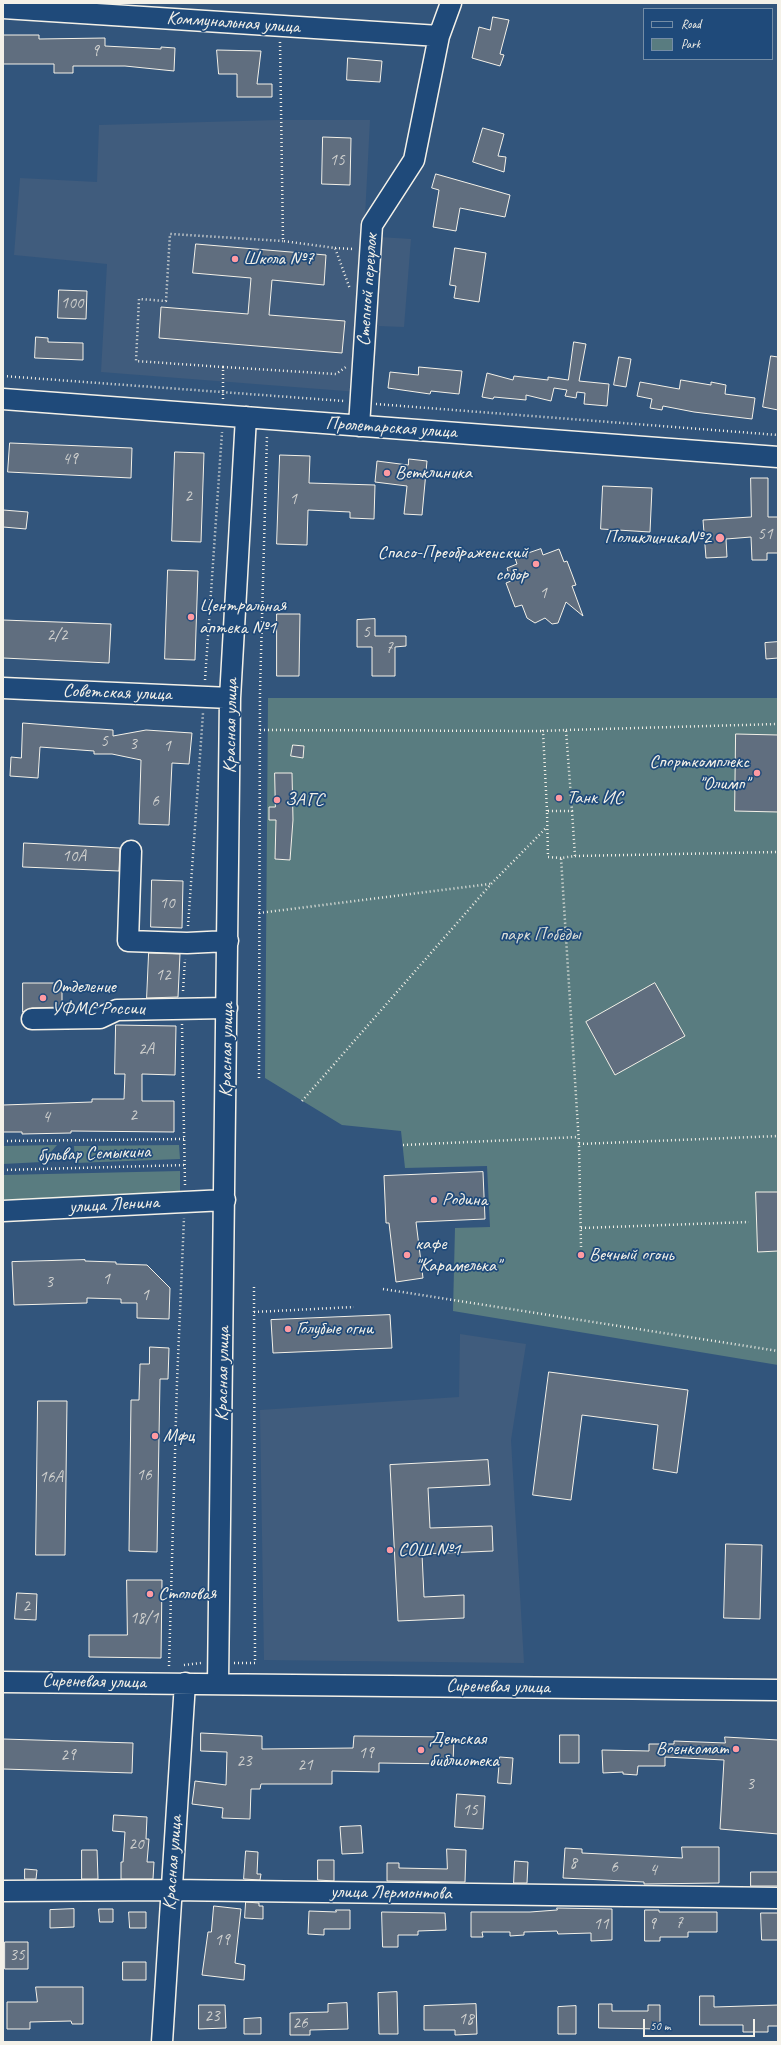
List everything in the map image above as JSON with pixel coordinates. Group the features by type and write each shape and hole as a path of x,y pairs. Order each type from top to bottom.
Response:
{"street":[{"name":"Степной переулок","path":"359,426 372,225 414,160 439,36 451,3"},
{"name":"Коммунальная улица","path":"3,8 439,36"},
{"name":"Пролетарская улица","path":"3,399 778,457"},
{"name":"Красная улица","path":"218,1683 230,698 246,417"},
{"name":"Советская улица","path":"3,688 230,698"},
{"path":"131,851 128,941 187,943 228,941"},
{"path":"32,1019 100,1018 117,1010 227,1008"},
{"name":"улица Ленина","path":"3,1211 225,1200"},
{"name":"Красная улица","path":"162,2042 184,1674"},
{"name":"Сиреневая улица","path":"3,1682 184,1674 218,1683 778,1690"},
{"name":"улица Лермонтова","path":"3,1891 171,1890 778,1898"}],"path":[{"path":"273,41 280,41 283,241"},
{"path":"352,292 335,248 283,241 170,234 166,301 139,299 136,361 336,374 363,355"},
{"path":"223,367 223,393"},
{"path":"3,376 778,435"},
{"path":"175,1665 168,1666 186,1165 181,1010 187,943 223,416"},
{"path":"259,1078 260,730 267,419"},
{"path":"260,730 543,731 778,724"},
{"path":"566,730 575,856"},
{"path":"543,731 548,857 561,858 575,856 778,852"},
{"path":"546,811 572,811"},
{"path":"302,1101 490,884 547,827"},
{"path":"561,858 579,1144 581,1247"},
{"path":"259,913 490,884"},
{"path":"579,1144 778,1136"},
{"path":"403,1145 578,1137"},
{"path":"3,1140 185,1139"},
{"name":"бульвар Семыкина","path":"3,1170 186,1165"},
{"path":"581,1228 749,1222"},
{"path":"184,1674 219,1662 255,1663 254,1286"},
{"path":"383,1289 778,1351"},
{"path":"254,1312 354,1307"}],"shaded area":[{"name":"Школа №7","path":"278,120 370,120 364,236 411,239 404,327 379,326 371,393 101,372 107,264 14,255 20,178 97,182 99,125"},
{"name":"СОШ №1","path":"460,1334 526,1344 511,1440 524,1663 264,1660 260,1410 459,1397"}],"green space":[{"name":"парк Победы","path":"268,698 778,698 778,1365 453,1311 455,1228 490,1227 487,1166 405,1168 401,1131 342,1125 265,1078"},
{"path":"57,1145 42,1162 3,1164 3,1146"},
{"path":"179,1145 180,1159 75,1163 74,1146"},
{"path":"180,1171 180,1196 3,1204 3,1175"}],"building":[{"path":"493,17 509,20 500,54 504,55 500,66 472,58 479,27 490,30"},
{"path":"3,35 39,35 39,39 105,38 105,46 161,49 161,47 175,48 174,71 125,66 73,66 73,73 54,73 54,64 3,64"},
{"path":"217,50 261,51 257,84 272,84 272,97 237,97 237,74 219,74"},
{"path":"348,58 382,61 380,82 347,80"},
{"path":"483,128 504,134 498,156 506,157 504,172 473,162"},
{"path":"323,137 351,138 350,185 322,184"},
{"path":"436,174 510,195 505,217 460,208 456,231 433,227 439,190 432,188"},
{"path":"196,244 326,255 324,285 272,280 269,315 345,321 342,353 159,338 161,307 248,314 251,278 193,273"},
{"path":"455,248 486,253 479,302 454,298 456,286 450,285"},
{"path":"59,290 87,291 86,319 58,318"},
{"path":"36,337 48,338 48,342 83,343 83,360 35,358"},
{"path":"574,342 586,344 579,381 609,384 607,406 584,404 585,393 577,392 576,398 565,396 567,390 554,388 551,401 526,395 526,400 494,397 493,399 482,397 487,373 513,380 514,376 548,380 548,377 568,380"},
{"path":"771,356 778,357 778,410 763,407"},
{"path":"619,357 631,359 626,387 614,385"},
{"path":"419,367 462,371 459,394 431,391 430,394 388,388 390,372 418,375"},
{"path":"681,380 711,385 711,382 726,385 725,394 755,398 752,419 694,412 663,406 662,410 650,408 652,399 637,396 640,382 679,389"},
{"path":"10,443 132,448 131,478 8,472"},
{"path":"175,452 204,453 201,542 172,541"},
{"path":"280,455 310,456 309,483 375,485 374,519 350,518 350,512 308,510 307,545 277,544"},
{"path":"409,459 427,461 422,515 404,514 407,486 375,482 377,461 408,465"},
{"path":"751,478 768,478 768,517 778,517 778,553 767,553 767,560 752,560 751,537 726,539 727,557 706,558 703,520 751,517"},
{"path":"603,486 652,488 650,532 601,529"},
{"path":"3,510 28,512 26,529 3,527"},
{"path":"541,549 543,555 559,549 564,562 567,561 576,585 572,586 583,616 566,602 558,623 552,624 545,618 535,623 527,618 522,605 515,607 506,583 511,581 507,568 517,564 515,558"},
{"path":"168,570 198,571 195,660 165,659"},
{"path":"277,614 300,614 299,676 277,676"},
{"path":"375,619 375,636 406,636 406,646 395,647 395,676 372,676 372,647 357,647 357,620"},
{"path":"3,620 111,624 109,663 3,658"},
{"path":"778,642 778,658 766,659 765,643"},
{"path":"23,723 113,730 113,736 146,730 192,733 189,764 172,763 169,825 139,824 141,760 112,754 94,754 94,751 40,747 38,778 10,776 11,757 21,758"},
{"name":"Спорткомплекс \"Олимп\"","path":"736,734 778,735 778,812 735,811"},
{"path":"293,745 304,746 303,758 291,756"},
{"path":"275,773 292,773 293,820 290,860 275,859 276,820 269,820 269,807 275,807"},
{"path":"24,843 120,848 119,871 23,867"},
{"path":"152,880 183,881 182,928 151,927"},
{"path":"149,953 180,954 178,997 147,998"},
{"name":"Отделение УФМС России","path":"23,983 62,983 62,1007 32,1008 23,1012"},
{"path":"655,983 685,1036 615,1075 586,1022"},
{"path":"116,1025 176,1026 175,1075 142,1074 142,1101 174,1101 174,1132 71,1131 71,1133 22,1134 22,1132 3,1132 3,1105 92,1102 92,1099 124,1099 125,1074 115,1074"},
{"path":"483,1172 485,1219 416,1222 423,1278 396,1282 389,1223 386,1223 384,1176"},
{"path":"756,1192 778,1192 778,1251 758,1252"},
{"path":"85,1260 116,1262 116,1264 147,1265 170,1288 169,1319 137,1318 137,1303 121,1303 121,1299 87,1298 87,1303 14,1305 12,1262"},
{"path":"390,1315 392,1348 273,1353 271,1320"},
{"path":"150,1347 169,1348 168,1379 160,1379 157,1552 129,1551 131,1400 139,1400 140,1364 149,1364"},
{"path":"549,1372 688,1390 677,1473 653,1469 658,1425 582,1415 571,1500 533,1495"},
{"path":"38,1401 67,1401 65,1555 36,1555"},
{"path":"488,1460 490,1485 428,1488 430,1528 492,1526 493,1551 422,1554 424,1597 464,1595 464,1618 398,1621 390,1465"},
{"path":"726,1544 762,1545 760,1619 724,1618"},
{"path":"127,1580 162,1580 161,1658 89,1657 89,1635 127,1635"},
{"path":"17,1593 37,1594 36,1620 15,1619"},
{"path":"201,1733 262,1736 262,1749 353,1748 354,1736 454,1737 453,1764 379,1763 379,1772 332,1771 332,1784 261,1784 260,1789 251,1789 250,1819 222,1818 223,1808 192,1804 195,1781 226,1785 227,1752 201,1751"},
{"path":"560,1735 579,1735 579,1763 560,1763"},
{"path":"725,1737 778,1740 778,1834 720,1829 724,1760 665,1757 665,1766 638,1766 637,1775 623,1774 623,1772 603,1773 602,1750 649,1751 649,1744 674,1744 674,1741 725,1743"},
{"path":"3,1739 133,1743 132,1773 3,1769"},
{"path":"500,1757 513,1758 511,1784 498,1783"},
{"path":"457,1794 485,1796 483,1829 455,1827"},
{"path":"114,1815 147,1817 146,1839 149,1839 147,1862 154,1862 153,1879 121,1879 121,1862 123,1862 125,1832 113,1831"},
{"path":"361,1826 363,1853 342,1854 340,1827"},
{"path":"682,1847 719,1847 719,1883 644,1884 644,1882 563,1878 565,1848 582,1849 582,1853 682,1858"},
{"path":"447,1849 466,1850 465,1882 387,1881 387,1863 399,1863 399,1868 447,1869"},
{"path":"82,1850 97,1850 98,1879 82,1879"},
{"path":"246,1851 258,1852 257,1874 261,1874 260,1880 244,1879"},
{"path":"318,1860 334,1860 334,1881 318,1880"},
{"path":"515,1861 528,1862 527,1883 514,1883"},
{"path":"25,1869 37,1870 36,1879 25,1879"},
{"path":"751,1872 778,1872 778,1886 751,1886"},
{"path":"246,1902 259,1903 259,1906 263,1906 263,1919 245,1918"},
{"path":"214,1906 241,1909 235,1963 245,1965 244,1980 202,1975 208,1932 211,1932"},
{"path":"557,1908 612,1909 612,1940 591,1941 591,1933 558,1934 557,1931 524,1932 524,1935 510,1936 510,1932 482,1932 483,1937 471,1937 471,1912 530,1912 557,1910"},
{"path":"74,1909 74,1927 50,1928 50,1910"},
{"path":"99,1909 113,1909 113,1922 100,1922"},
{"path":"336,1910 350,1910 350,1929 324,1929 324,1935 308,1934 309,1911 336,1912"},
{"path":"645,1910 659,1910 659,1912 717,1912 717,1932 688,1932 688,1937 660,1937 660,1941 645,1941"},
{"path":"129,1912 146,1912 146,1928 130,1928"},
{"path":"382,1912 445,1913 446,1930 418,1931 418,1935 398,1935 398,1947 383,1947"},
{"path":"761,1913 778,1913 778,1940 762,1940"},
{"path":"5,1942 28,1942 28,1969 5,1969"},
{"path":"123,1962 146,1962 146,1980 123,1980"},
{"path":"36,1987 83,1987 83,2024 72,2024 71,2021 30,2022 30,2029 7,2029 7,2002 37,2002"},
{"path":"397,1992 398,2034 379,2034 378,1993"},
{"path":"700,1996 714,1996 714,2007 778,2005 778,2026 768,2026 768,2032 743,2032 743,2025 700,2025"},
{"path":"347,2003 348,2029 310,2030 310,2035 290,2035 290,2013 328,2012 328,2004"},
{"path":"476,2004 477,2034 455,2035 455,2030 424,2030 424,2006"},
{"path":"599,2004 612,2004 612,2011 648,2011 648,2005 660,2005 660,2029 599,2028"},
{"path":"199,2005 225,2005 226,2028 199,2029"},
{"path":"576,2006 576,2034 558,2034 558,2007"},
{"path":"261,2018 261,2034 244,2034 244,2019"}],"place":[{"name":"Школа №7","path":"235,259"},
{"name":"Ветклиника","path":"387,473"},
{"name":"Поликлиника№2","path":"720,538"},
{"name":"Спасо-Преображенский собор","path":"536,564"},
{"name":"Центральная аптека №1","path":"191,617"},
{"name":"Спорткомплекс \"Олимп\"","path":"757,773"},
{"name":"Танк ИС","path":"559,798"},
{"name":"ЗАГС","path":"277,800"},
{"name":"Отделение УФМС России","path":"43,998"},
{"name":"Родина","path":"434,1200"},
{"name":"кафе \"Карамелька\"","path":"407,1255"},
{"name":"Вечный огонь","path":"581,1255"},
{"name":"Голубые огни","path":"288,1329"},
{"name":"Мфц","path":"155,1436"},
{"name":"СОШ №1","path":"390,1550"},
{"name":"Столовая","path":"150,1594"},
{"name":"Военкомат","path":"736,1749"},
{"name":"Детская библиотека","path":"421,1750"}]}
